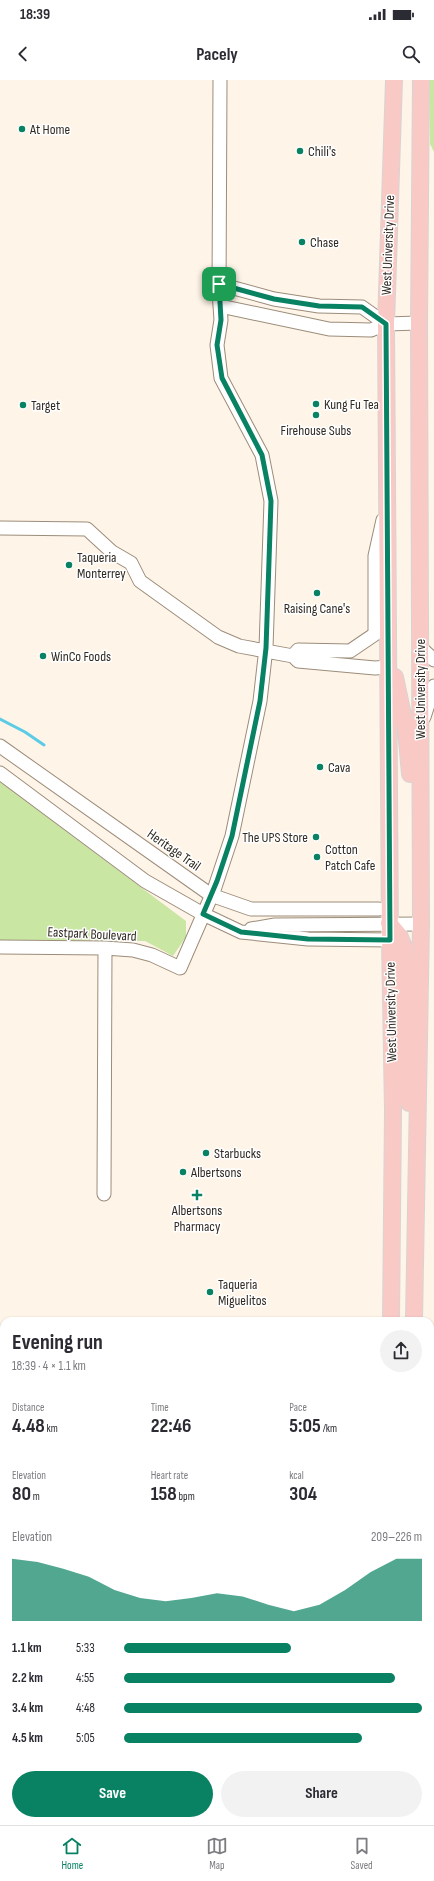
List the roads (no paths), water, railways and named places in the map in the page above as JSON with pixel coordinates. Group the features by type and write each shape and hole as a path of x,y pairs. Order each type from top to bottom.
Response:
{"main road":[{"name":"West University Drive","path":"391,1317 393,1111 390,933 386,324 394,80"},
{"name":"West University Drive","path":"414,1317 421,924 419,323 421,80"},
{"path":"388,644 410,755 411,901 421,924"},
{"path":"389,744 383,749 379,759 382,887 379,909 390,933 399,935 404,947 407,1081 410,1112 417,1138"}],"street":[{"path":"203,914 232,836 260,701 266,652 271,501 262,455 222,378 217,345 221,320 219,284 220,80"},
{"path":"389,80 393,117"},
{"path":"219,284 281,300 319,306 362,307 386,324"},
{"path":"220,306 329,328 371,330 386,324 419,323"},
{"path":"293,656 298,650 350,651 375,634 375,556 387,504"},
{"path":"0,528 87,529 112,552 130,563 140,581 218,637 239,646 293,656 298,661 375,668 388,667"},
{"path":"420,647 434,660"},
{"path":"420,728 434,686"},
{"name":"Heritage Trail","path":"0,746 211,895 251,910 379,909"},
{"path":"0,773 145,881 203,914 235,929 275,925 390,933 421,924"},
{"name":"Eastpark Boulevard","path":"0,946 133,950 152,955 180,968 203,914"},
{"path":"104,1194 105,948"}],"waterway":[{"path":"0,719 25,732 44,745"}],"place":[{"name":"At Home","path":"22,129"},
{"name":"Chili's","path":"300,151"},
{"name":"Chase","path":"302,242"},
{"name":"Kung Fu Tea","path":"316,404"},
{"name":"Target","path":"23,405"},
{"name":"Firehouse Subs","path":"316,415"},
{"name":"Taqueria Monterrey","path":"69,565"},
{"name":"Raising Cane's","path":"317,593"},
{"name":"WinCo Foods","path":"43,656"},
{"name":"Cava","path":"320,767"},
{"name":"The UPS Store","path":"316,837"},
{"name":"Cotton Patch Cafe","path":"317,857"},
{"name":"Starbucks","path":"206,1153"},
{"name":"Albertsons","path":"183,1172"},
{"name":"Albertsons Pharmacy","path":"197,1195"},
{"name":"Taqueria Miguelitos","path":"210,1292"}]}
